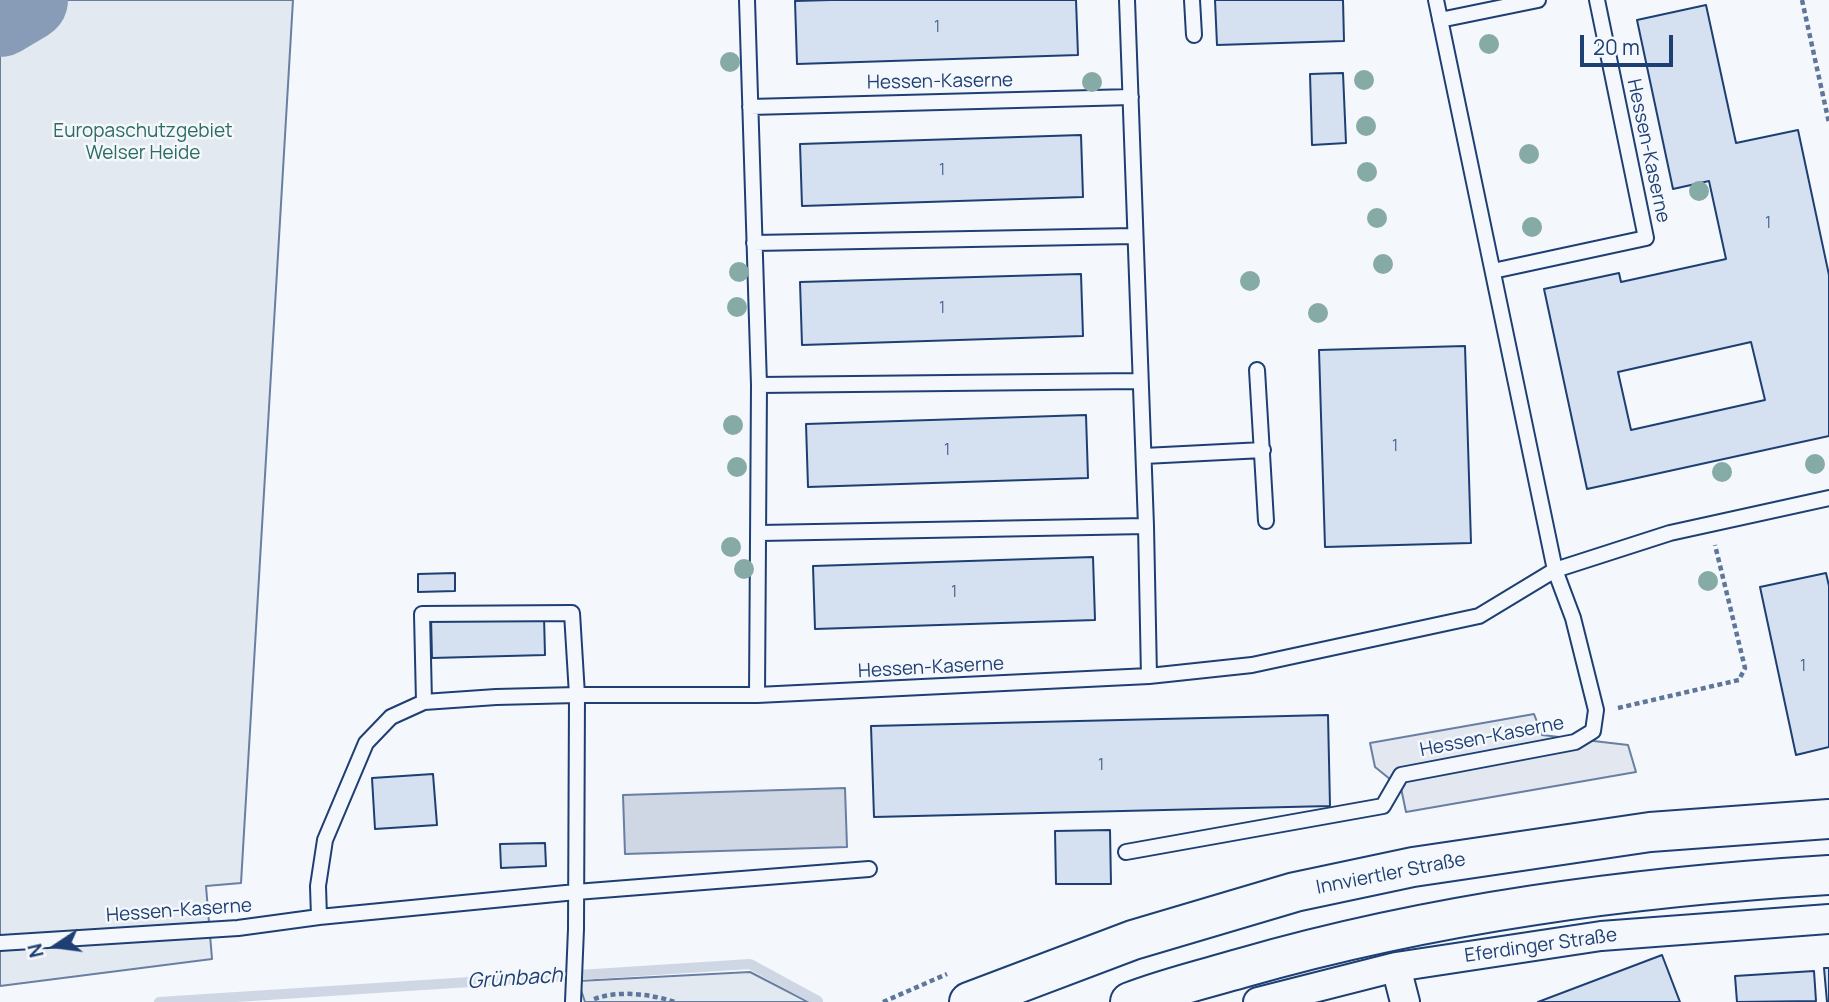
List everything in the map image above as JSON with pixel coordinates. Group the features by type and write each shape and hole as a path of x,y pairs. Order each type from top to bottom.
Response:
{"main road":[{"name":"Innviertler Straße","path":"969,1002 1133,940 1296,892 1361,878 1453,861 1650,832 1829,818"},
{"path":"1130,1002 1311,948 1422,924 1540,904 1657,889 1829,875"}],"street":[{"name":"Eferdinger Straße","path":"1258,1002 1396,967 1601,936 1829,919"},
{"path":"1396,967 1405,1002"}],"lane":[{"path":"747,0 760,385 757,695"},
{"path":"1127,0 1139,381 1144,456 1149,676"},
{"path":"1192,0 1194,35"},
{"path":"1436,0 1555,570 1573,618 1596,710"},
{"path":"1440,20 1538,0"},
{"name":"Hessen-Kaserne","path":"1493,271 1646,238 1597,0"},
{"name":"Hessen-Kaserne","path":"750,107 1131,97"},
{"path":"754,243 1134,236"},
{"path":"1257,370 1266,521"},
{"path":"760,385 1139,381"},
{"path":"1144,456 1263,450"},
{"name":"Hessen-Kaserne","path":"319,917 318,886 325,840 366,743 391,718 424,702 577,695 757,695 1149,676 1252,665 1479,616 1555,570 1670,533 1829,498"},
{"path":"760,533 1146,526"},
{"path":"424,702 422,614 572,613 577,695 573,1002"},
{"name":"Hessen-Kaserne","path":"1126,852 1383,806 1401,775 1575,742 1592,731 1596,710"},
{"name":"Hessen-Kaserne","path":"0,943 238,928 319,917 576,892 869,869"}],"path":[{"path":"1802,0 1829,123"},
{"path":"1596,710 1621,707 1739,680 1745,668 1710,524"},
{"path":"587,1002 605,995 653,995 675,1002"}],"green space":[{"name":"Europaschutzgebiet Welser Heide","path":"0,0 293,0 241,883 206,886 212,959 0,986"},
{"path":"750,972 808,1002 585,1002 578,981"}],"shaded area":[{"path":"1534,714 1542,735 1628,745 1636,772 1406,812 1401,788 1375,767 1370,743"},
{"path":"845,788 847,847 625,854 623,795"}],"building":[{"path":"1076,0 1078,55 797,64 795,1"},
{"path":"1215,0 1343,0 1344,41 1217,45"},
{"path":"1706,5 1736,143 1798,130 1829,275 1829,436 1587,489 1544,289 1619,273 1621,282 1726,259 1709,181 1673,189 1637,20","holes":["1751,342 1765,400 1631,430 1618,372"]},
{"path":"1343,73 1346,143 1312,145 1310,74"},
{"path":"1081,135 1083,197 802,206 800,144"},
{"path":"1081,274 1083,336 802,345 800,282"},
{"path":"1465,346 1471,543 1325,547 1319,350"},
{"path":"1086,415 1088,478 808,487 806,424"},
{"path":"1093,557 1095,620 815,629 813,566"},
{"path":"455,573 455,591 418,592 418,574"},
{"path":"1826,573 1829,586 1829,747 1796,755 1760,587"},
{"path":"544,616 545,655 432,658 431,618"},
{"path":"1328,715 1330,806 874,817 871,726"},
{"path":"433,774 437,825 375,829 372,778"},
{"path":"1110,830 1111,884 1056,884 1055,831"},
{"path":"545,843 546,866 501,868 500,844"},
{"path":"1662,955 1680,1002 1538,1002"},
{"path":"1824,968 1829,968 1829,1002 1827,1002"},
{"path":"1814,971 1816,1001 1737,1002 1735,976"}],"waterway":[{"name":"Grünbach","path":"159,1002 750,964 818,1001"}],"taxiway":[{"path":"0,16 27,0"}]}
